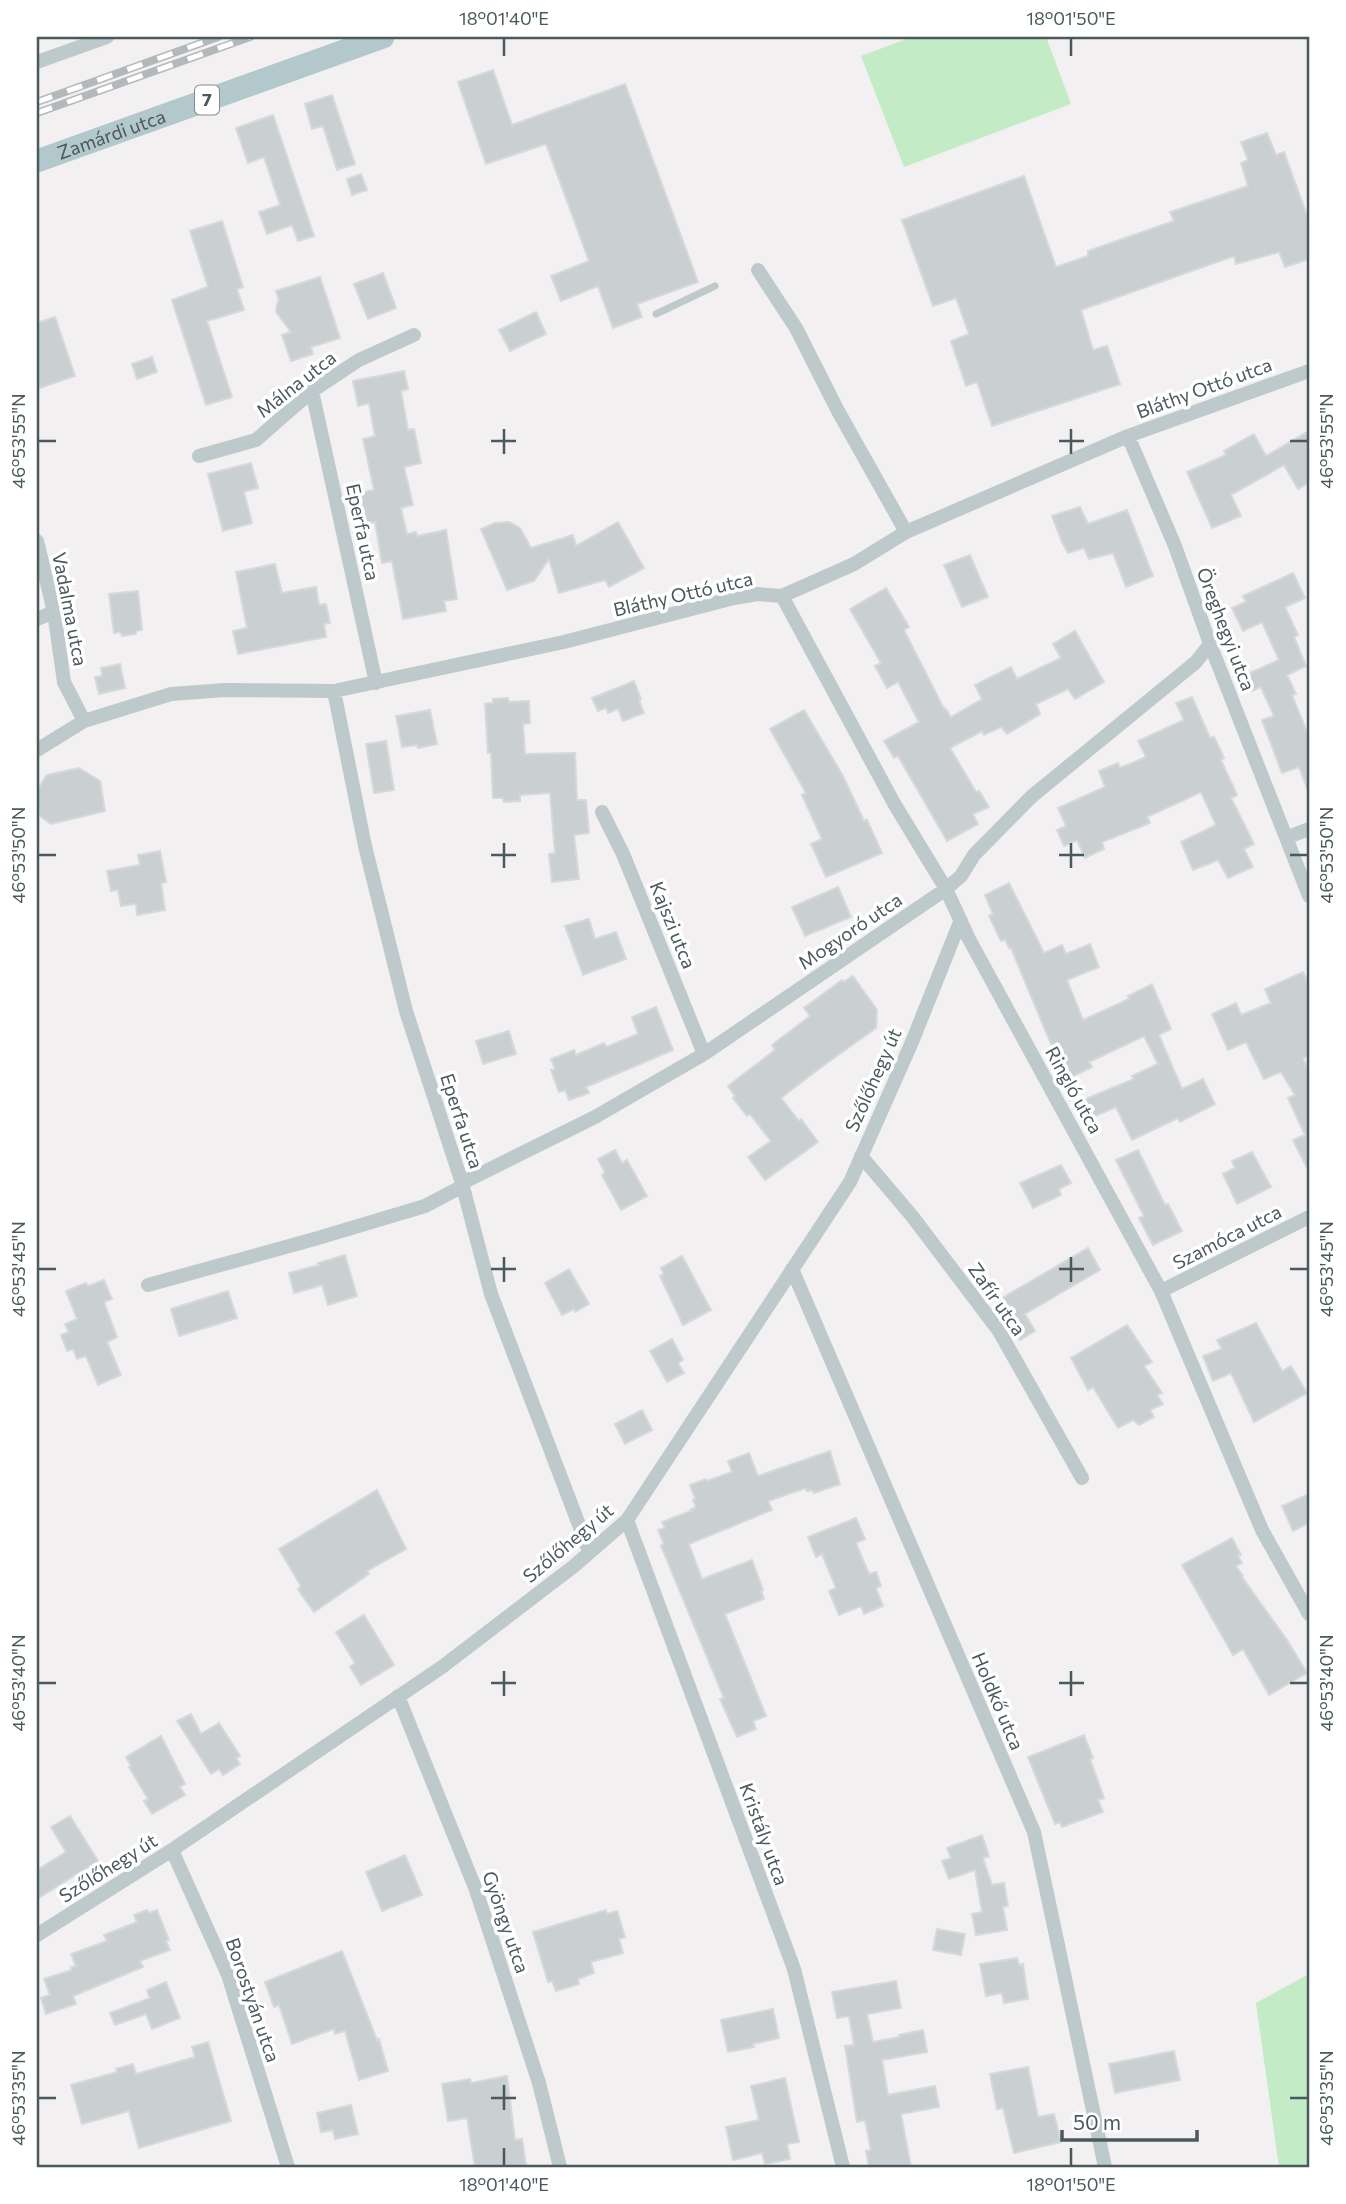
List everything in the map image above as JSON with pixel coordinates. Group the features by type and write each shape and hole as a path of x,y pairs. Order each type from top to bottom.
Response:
{"main road":[{"name":"Zamárdi utca","path":"37,161 383,37"}],"street":[{"path":"37,62 107,37"},
{"path":"758,270 796,328 838,411 906,532"},
{"name":"Málna utca","path":"199,456 256,440 312,391 359,360 414,335"},
{"name":"Bláthy Ottó utca","path":"37,750 84,721 171,694 225,690 334,691 564,642 734,597 757,594 782,596 854,564 906,532 1128,436 1309,371"},
{"name":"Eperfa utca","path":"312,391 376,682"},
{"name":"Öreghegyi utca","path":"1128,436 1175,546 1210,644 1309,896"},
{"name":"Vadalma utca","path":"37,541 54,612 64,682 84,721"},
{"name":"Ringló utca","path":"782,596 895,805 946,889 960,922 1161,1291 1262,1530 1309,1614"},
{"path":"37,619 54,612"},
{"name":"Mogyoró utca","path":"148,1285 425,1206 595,1116 704,1054 946,889 961,876 974,855 1031,797 1196,662 1210,644"},
{"name":"Eperfa utca","path":"334,691 365,846 405,1011 462,1185 491,1294 589,1551"},
{"name":"Kajszi utca","path":"602,813 623,854 704,1054"},
{"path":"1287,837 1309,830"},
{"name":"Szőlőhegy út","path":"37,1935 172,1850 442,1667 574,1566 627,1520 850,1182 912,1042 960,922"},
{"name":"Zafír utca","path":"862,1156 912,1216 999,1331 1082,1478"},
{"name":"Szamóca utca","path":"1161,1291 1309,1217"},
{"name":"Holdkő utca","path":"792,1269 1034,1832 1105,2167"},
{"name":"Kristály utca","path":"627,1520 794,1969 843,2167"},
{"name":"Gyöngy utca","path":"398,1696 476,1890 539,2082 559,2167"},
{"name":"Borostyán utca","path":"172,1850 228,1976 288,2167"}],"lane":[{"path":"656,314 715,286"}],"green space":[{"path":"912,37 1046,37 1071,104 904,167 861,56"},
{"path":"1309,1974 1309,2167 1279,2167 1256,2003"}],"building":[{"path":"493,70 512,125 625,84 698,282 637,304 642,317 613,328 598,286 561,301 551,276 589,261 546,144 486,164 458,82"},
{"path":"332,95 355,164 337,170 323,126 312,129 305,104"},
{"path":"273,115 314,236 298,241 292,225 267,234 259,212 280,205 264,157 248,163 236,128"},
{"path":"1267,133 1276,155 1284,152 1309,221 1309,259 1285,267 1279,252 1236,264 1234,256 1081,310 1093,350 1107,346 1120,384 992,426 977,382 966,386 951,341 969,334 956,298 933,306 902,220 1024,176 1056,267 1088,256 1088,251 1174,221 1170,212 1248,186 1241,163 1248,160 1241,142"},
{"path":"361,174 367,190 352,195 347,179"},
{"path":"222,221 243,287 237,289 244,310 207,321 232,397 206,405 172,300 208,287 190,231"},
{"path":"383,273 396,308 368,319 354,284"},
{"path":"320,277 340,338 311,347 313,354 291,361 282,335 291,332 276,312 279,300 276,291"},
{"path":"536,312 546,334 510,351 499,330"},
{"path":"55,317 75,376 40,388 37,380 37,323"},
{"path":"152,357 157,372 137,379 132,364"},
{"path":"404,371 408,389 401,391 408,430 414,429 421,463 404,467 413,505 401,508 407,534 416,532 417,536 446,530 457,599 444,601 446,611 403,619 392,561 382,563 375,522 366,524 359,493 374,490 363,439 375,436 369,403 358,406 353,381"},
{"path":"1309,431 1309,483 1298,489 1284,465 1231,495 1241,516 1212,528 1187,472 1226,455 1224,451 1254,434 1266,456"},
{"path":"251,463 258,488 244,492 252,523 223,531 208,474"},
{"path":"1080,507 1088,524 1127,510 1153,576 1126,587 1113,553 1089,559 1084,548 1068,553 1052,516"},
{"path":"509,522 520,528 531,548 573,535 576,546 618,522 644,568 609,587 605,580 559,593 549,559 534,581 507,590 481,529 495,523"},
{"path":"970,555 988,597 962,607 944,565"},
{"path":"275,564 282,593 316,587 319,605 326,604 330,623 324,624 326,637 238,654 233,631 247,628 236,572"},
{"path":"1293,573 1305,598 1285,607 1298,635 1294,637 1306,666 1287,675 1296,694 1292,695 1309,737 1308,791 1299,767 1282,773 1262,720 1274,716 1261,687 1252,691 1245,675 1279,660 1262,622 1243,631 1232,608 1246,602 1243,596"},
{"path":"886,588 909,627 904,630 944,709 951,717 982,699 975,685 1011,667 1017,679 1061,658 1053,644 1075,631 1104,682 1075,699 1068,689 1036,704 1040,714 1007,734 1001,727 984,735 982,731 950,748 976,792 979,791 989,807 973,814 978,824 947,841 898,756 894,758 884,741 919,722 898,682 887,688 875,666 881,663 850,609"},
{"path":"138,591 142,630 136,631 136,634 122,636 121,632 114,633 109,594"},
{"path":"120,664 125,688 99,694 95,677 102,676 101,668"},
{"path":"634,681 644,713 623,721 618,709 608,713 606,708 598,711 592,698"},
{"path":"1192,697 1210,738 1214,737 1224,758 1221,760 1237,795 1231,798 1254,844 1244,849 1253,867 1228,878 1218,860 1193,870 1181,842 1216,825 1201,792 1147,817 1150,823 1102,842 1104,849 1085,858 1077,840 1064,846 1057,830 1066,826 1058,808 1105,787 1099,771 1118,763 1120,768 1146,757 1138,741 1184,720 1176,703"},
{"path":"508,698 509,702 529,701 530,723 523,724 525,754 575,753 577,800 586,800 589,833 574,835 579,879 552,882 549,854 555,853 550,793 520,795 520,801 504,802 503,798 493,798 485,704 493,703 493,699"},
{"path":"430,710 437,744 418,748 417,745 402,747 396,716"},
{"path":"804,710 843,776 864,821 867,820 882,853 826,877 811,844 822,839 802,795 806,793 770,729"},
{"path":"386,741 394,790 374,793 366,744"},
{"path":"79,768 100,781 105,811 51,824 40,816 37,790 47,775"},
{"path":"160,851 166,882 161,883 165,910 137,915 136,904 121,906 118,890 111,891 107,871 140,865 138,855"},
{"path":"1009,883 1044,953 1062,945 1066,954 1090,944 1099,967 1067,980 1083,1020 1129,999 1128,996 1152,984 1171,1029 1159,1035 1182,1089 1203,1079 1215,1104 1180,1122 1178,1118 1132,1140 1116,1107 1086,1120 1078,1102 1134,1079 1132,1076 1158,1064 1144,1036 1089,1062 1092,1067 1068,1079 1011,948 1005,939 1001,941 989,916 993,914 985,895"},
{"path":"838,887 851,917 805,936 792,907"},
{"path":"589,919 595,939 616,932 626,959 583,975 565,926"},
{"path":"1303,972 1309,986 1309,1056 1303,1058 1309,1073 1309,1172 1293,1140 1305,1135 1288,1098 1295,1095 1281,1072 1264,1079 1246,1042 1228,1050 1212,1014 1236,1003 1241,1015 1271,1003 1265,989"},
{"path":"853,976 877,1010 876,1028 781,1098 818,1142 765,1180 748,1157 771,1141 750,1114 747,1116 733,1098 735,1096 728,1086 775,1050 772,1045 810,1016 804,1008 842,980 843,982"},
{"path":"656,1007 673,1050 586,1087 589,1093 569,1100 565,1090 559,1092 551,1070 555,1069 551,1059 574,1050 576,1055 604,1043 606,1047 638,1034 632,1017"},
{"path":"509,1031 516,1054 483,1064 476,1041"},
{"path":"615,1150 622,1163 627,1160 647,1196 621,1210 602,1175 605,1173 598,1159"},
{"path":"1138,1150 1165,1205 1168,1204 1182,1231 1153,1245 1139,1218 1144,1216 1116,1160"},
{"path":"1252,1152 1271,1187 1237,1204 1223,1174 1235,1168 1232,1161"},
{"path":"1061,1165 1071,1183 1059,1189 1061,1195 1033,1208 1020,1183"},
{"path":"1088,1248 1100,1270 1025,1314 1035,1331 1020,1340 997,1301"},
{"path":"345,1255 357,1296 328,1305 322,1285 294,1293 289,1273"},
{"path":"682,1256 711,1310 683,1325 660,1276 664,1274 661,1268"},
{"path":"569,1269 589,1304 575,1312 574,1309 562,1315 545,1283"},
{"path":"104,1280 112,1299 104,1302 117,1337 107,1342 121,1375 98,1385 86,1356 77,1359 73,1349 67,1351 61,1335 69,1332 65,1324 77,1319 66,1291 86,1283 88,1286"},
{"path":"228,1291 237,1318 179,1336 171,1309"},
{"path":"1256,1323 1282,1371 1291,1366 1307,1393 1254,1422 1231,1373 1213,1381 1203,1356 1222,1349 1217,1340"},
{"path":"1127,1325 1152,1362 1144,1366 1162,1393 1157,1395 1163,1404 1150,1410 1154,1417 1139,1425 1133,1420 1118,1428 1093,1387 1088,1390 1071,1358"},
{"path":"672,1339 683,1360 678,1363 684,1373 667,1382 650,1351"},
{"path":"642,1410 652,1430 625,1444 615,1424"},
{"path":"830,1451 840,1484 814,1493 806,1488 768,1501 772,1510 689,1544 702,1579 752,1560 763,1590 764,1599 725,1614 766,1716 753,1721 756,1729 737,1737 720,1699 724,1698 661,1546 664,1544 658,1530 665,1528 662,1522 696,1507 690,1485 732,1472 728,1461 749,1453 758,1476"},
{"path":"377,1490 406,1549 367,1571 369,1574 314,1612 298,1589 301,1586 279,1549"},
{"path":"1309,1494 1309,1523 1293,1531 1282,1506"},
{"path":"856,1518 865,1539 856,1543 869,1574 876,1572 881,1586 876,1588 883,1606 864,1614 861,1606 839,1615 829,1591 836,1588 822,1554 816,1557 808,1537"},
{"path":"1232,1538 1241,1555 1238,1556 1242,1563 1236,1566 1242,1577 1307,1673 1269,1695 1243,1649 1233,1655 1182,1565"},
{"path":"364,1615 394,1665 361,1685 350,1667 355,1663 336,1632"},
{"path":"191,1714 201,1734 219,1723 240,1756 236,1758 240,1764 223,1775 219,1769 211,1774 177,1721"},
{"path":"1084,1735 1104,1798 1098,1800 1103,1812 1062,1827 1060,1822 1055,1824 1028,1757"},
{"path":"161,1736 185,1784 180,1787 185,1795 152,1814 144,1801 148,1799 126,1757"},
{"path":"70,1816 98,1861 37,1899 37,1870 66,1852 51,1827"},
{"path":"982,1835 989,1856 983,1858 992,1885 1004,1883 1008,1906 1003,1907 1007,1930 976,1935 972,1914 982,1912 975,1870 949,1879 942,1861 951,1858 947,1848"},
{"path":"405,1855 422,1895 382,1911 366,1872"},
{"path":"147,1910 149,1913 157,1910 169,1940 166,1941 170,1950 140,1961 143,1967 73,1996 76,2004 46,2014 41,1998 50,1995 44,1979 72,1970 71,1967 76,1966 71,1954 107,1941 104,1935 137,1922 134,1915"},
{"path":"606,1910 607,1914 617,1911 625,1937 619,1939 623,1953 591,1962 594,1973 578,1979 579,1984 556,1991 552,1981 548,1982 533,1932"},
{"path":"937,1929 965,1934 961,1955 933,1950"},
{"path":"342,1951 377,2040 379,2039 388,2071 359,2080 345,2031 335,2034 334,2029 292,2044 279,2005 274,2007 265,1982"},
{"path":"1017,1958 1019,1965 1023,1964 1028,1999 1004,2003 1002,1993 986,1996 980,1964"},
{"path":"896,1981 901,2008 867,2014 873,2042 923,2030 927,2052 882,2060 888,2095 935,2086 939,2107 901,2114 911,2167 869,2167 866,2151 871,2150 865,2120 857,2122 845,2046 854,2045 849,2016 837,2018 832,1992"},
{"path":"166,1982 180,2018 152,2029 146,2014 115,2025 110,2013 150,1998 147,1990"},
{"path":"773,2009 779,2038 728,2052 721,2020"},
{"path":"208,2042 231,2121 139,2148 129,2111 82,2124 71,2085 117,2072 116,2069 133,2064 136,2074 195,2057 192,2047"},
{"path":"1174,2051 1180,2080 1115,2093 1109,2064"},
{"path":"1028,2067 1038,2117 1054,2114 1061,2142 1014,2153 1003,2108 997,2109 990,2074"},
{"path":"507,2076 515,2140 522,2139 526,2165 475,2167 467,2118 448,2121 442,2084 470,2079 471,2083"},
{"path":"785,2078 799,2142 787,2144 790,2159 765,2164 762,2153 733,2160 726,2127 759,2120 751,2086"},
{"path":"351,2105 358,2134 335,2139 333,2130 321,2132 317,2113"}],"railway":[{"path":"37,102 218,37"},
{"path":"37,113 250,37"}]}
